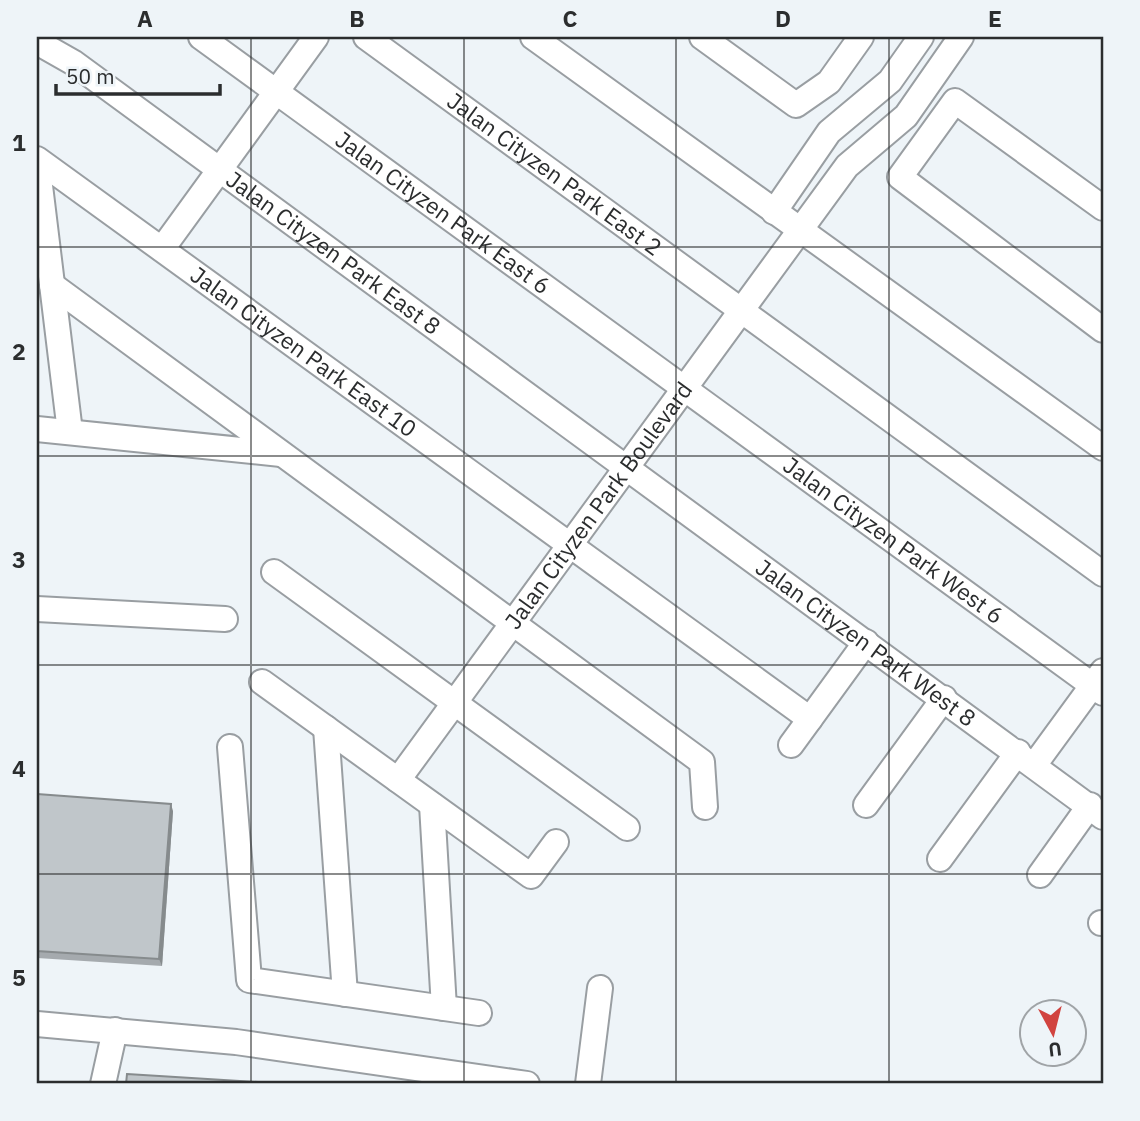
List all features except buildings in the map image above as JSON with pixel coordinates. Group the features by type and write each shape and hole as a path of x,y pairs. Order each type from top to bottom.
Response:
{"street":[{"name":"Jalan Cityzen Park East 6","path":"201,37 685,388"},
{"path":"162,249 316,37"},
{"name":"Jalan Cityzen Park East 2","path":"366,37 1103,574"},
{"path":"533,37 1103,448"},
{"path":"702,37 796,105 829,82 861,37"},
{"path":"774,212 829,132 890,81 921,37"},
{"name":"Jalan Cityzen Park Boulevard","path":"398,780 847,166 906,116 961,37"},
{"name":"Jalan Cityzen Park East 8","path":"37,42 74,63 627,467"},
{"path":"1103,208 955,101 900,177 1103,330"},
{"path":"37,160 70,432"},
{"name":"Jalan Cityzen Park East 10","path":"37,160 810,719"},
{"path":"52,285 702,762 705,807"},
{"name":"Jalan Cityzen Park West 6","path":"685,388 1100,683"},
{"path":"37,429 282,454"},
{"name":"Jalan Cityzen Park West 8","path":"627,467 1097,811"},
{"path":"274,572 627,828"},
{"path":"37,609 225,619"},
{"path":"791,745 866,642"},
{"path":"262,682 531,876 556,842"},
{"path":"940,859 1026,758 1100,683"},
{"path":"866,805 944,698"},
{"path":"326,728 345,994"},
{"path":"230,747 249,980 479,1013"},
{"path":"432,805 444,1008"},
{"path":"1040,875 1097,811"},
{"path":"588,1084 600,988"},
{"path":"37,1024 236,1042 527,1084"},
{"path":"103,1084 115,1030"}]}
